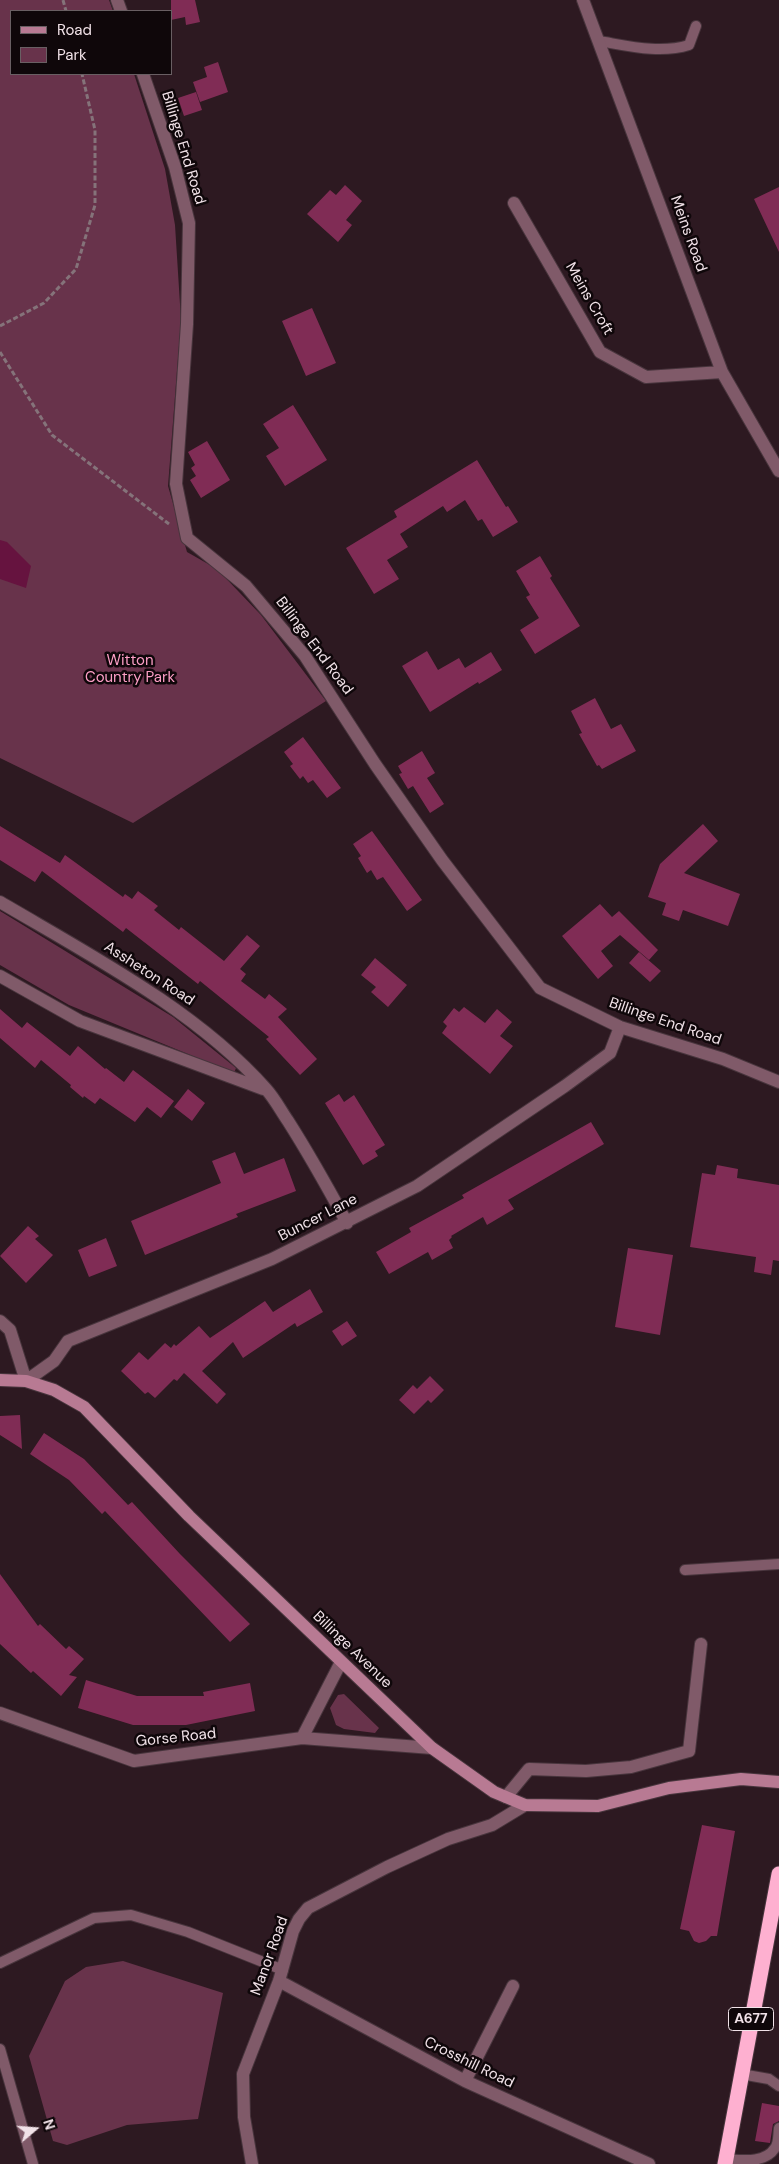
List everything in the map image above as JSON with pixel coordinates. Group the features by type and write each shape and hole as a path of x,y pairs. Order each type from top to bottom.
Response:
{"highway":[{"name":"A677","path":"725,2162 776,1904 779,1874"}],"main road":[{"path":"0,1380 26,1381"},
{"name":"Billinge Avenue","path":"26,1381 54,1390 84,1406 189,1516 432,1748 494,1792 525,1805 598,1806 678,1786 741,1778 779,1782"}],"street":[{"name":"Meins Road","path":"584,0 722,372 779,471"},
{"name":"Billinge End Road","path":"143,75 175,167 189,223 188,324 176,484 186,538 246,586 305,656 336,701 375,764 442,860 540,988 620,1027 723,1060 779,1082"},
{"name":"Meins Croft","path":"514,203 600,352 646,377 722,372"},
{"name":"Assheton Road","path":"0,902 182,1014 227,1050 268,1090 311,1156 347,1223"},
{"path":"0,976 80,1021 268,1090"},
{"name":"Buncer Lane","path":"26,1381 54,1361 68,1341 272,1259 347,1223 417,1186 565,1086 610,1053 620,1027"},
{"path":"0,1321 10,1330 26,1381"},
{"path":"506,1797 529,1769 586,1770 631,1767 689,1751 701,1644"},
{"path":"302,1738 341,1662"},
{"name":"Gorse Road","path":"1,1712 134,1761 302,1738 432,1748"},
{"name":"Manor Road","path":"252,2164 244,2117 242,2074 281,1975 293,1931 298,1920 308,1908 448,1839 492,1825 525,1805"},
{"name":"Crosshill Road","path":"281,1975 465,2081 649,2164"},
{"path":"465,2081 513,1986"}],"lane":[{"path":"599,41 654,50 674,50 689,45 696,26"},
{"path":"685,1570 779,1564"},
{"path":"0,1963 94,1918 131,1915 188,1932 281,1975"},
{"path":"0,2049 33,2164"},
{"path":"741,2074 769,2078 779,2086"},
{"path":"725,2162 754,2160 771,2153 777,2145 779,2128"}],"path":[{"path":"0,326 44,303 76,269 96,205 95,130 82,75"},
{"path":"0,352 52,434 186,538"}],"green space":[{"name":"Witton Country Park","path":"0,0 109,0 113,10 10,10 10,75 134,75 165,169 175,225 181,320 168,486 187,552 217,569 261,615 326,701 133,823 0,758"},
{"path":"0,911 173,1017 236,1068 234,1073 69,1005 0,965"},
{"path":"344,1694 379,1728 375,1733 344,1729 336,1725 330,1708 338,1695"},
{"path":"123,1961 223,1993 198,2119 127,2125 67,2145 53,2141 29,2056 65,1981 86,1967"}],"shaded area":[{"path":"0,540 7,542 31,566 26,588 0,579"}],"building":[{"path":"171,0 195,0 200,22 186,25 185,17 172,20"},
{"path":"218,62 228,92 200,102 193,82 207,77 204,67"},
{"path":"196,92 202,110 184,116 178,98"},
{"path":"345,185 362,201 346,220 352,225 338,242 307,214 330,190 336,195"},
{"path":"779,187 779,252 754,199"},
{"path":"312,308 336,363 306,376 282,321"},
{"path":"293,405 327,460 285,486 266,456 279,448 263,424"},
{"path":"207,441 230,480 201,498 190,480 196,476 191,468 195,465 188,452"},
{"path":"477,460 506,507 508,506 518,522 493,537 482,519 478,521 465,500 447,512 443,506 400,534 408,547 387,560 399,579 374,594 346,548 397,517 394,511"},
{"path":"540,556 552,576 550,578 580,626 535,654 520,630 539,618 526,597 530,595 516,571"},
{"path":"427,651 438,670 459,658 465,668 491,652 502,670 479,684 478,682 430,712 402,666"},
{"path":"595,698 611,729 621,724 636,751 602,769 599,765 597,766 579,734 582,733 571,711"},
{"path":"303,737 341,788 327,798 313,780 308,783 303,776 300,779 290,766 293,764 284,752"},
{"path":"422,751 435,773 427,778 444,804 430,813 413,786 408,789 399,774 402,773 398,766"},
{"path":"703,824 718,841 684,873 740,894 728,926 683,910 679,921 662,915 666,903 648,897 660,864"},
{"path":"0,826 60,863 65,855 123,897 125,894 132,899 138,891 158,906 154,910 179,930 181,927 224,961 247,935 260,946 240,969 246,974 241,981 265,999 269,994 287,1009 278,1017 317,1059 300,1075 266,1039 269,1037 200,981 198,984 126,928 123,932 42,871 35,882 0,860"},
{"path":"372,831 422,900 407,911 383,877 377,880 371,870 367,873 358,858 361,856 353,844"},
{"path":"600,904 612,917 619,911 658,950 649,960 620,935 601,951 613,966 598,979 562,936"},
{"path":"639,952 661,971 650,982 629,963"},
{"path":"375,958 407,985 388,1007 371,992 376,987 361,975"},
{"path":"464,1007 485,1023 497,1009 512,1022 500,1036 513,1046 490,1074 442,1033 447,1026 443,1022 454,1008 459,1012"},
{"path":"0,1009 22,1028 27,1022 70,1056 78,1046 124,1082 133,1070 174,1101 161,1118 147,1107 135,1122 100,1098 95,1104 84,1096 83,1098 70,1087 71,1085 41,1060 35,1068 0,1038"},
{"path":"188,1089 205,1103 192,1121 174,1107"},
{"path":"339,1094 344,1102 354,1095 385,1145 375,1151 378,1156 363,1165 325,1103"},
{"path":"591,1122 604,1144 508,1200 514,1209 487,1225 483,1217 451,1236 449,1240 453,1248 432,1260 428,1252 389,1274 376,1252 411,1232 409,1228 464,1198 462,1195"},
{"path":"235,1152 244,1174 284,1158 296,1191 236,1214 238,1217 145,1255 131,1221 221,1183 212,1161"},
{"path":"717,1165 738,1169 737,1178 779,1185 779,1261 773,1260 771,1275 754,1272 756,1257 690,1247 702,1173 715,1175"},
{"path":"28,1226 39,1236 35,1239 53,1255 26,1283 0,1256"},
{"path":"106,1238 117,1266 89,1277 78,1250"},
{"path":"628,1248 673,1255 660,1335 615,1327"},
{"path":"310,1289 323,1312 297,1327 295,1323 243,1358 233,1342 202,1371 226,1394 217,1404 184,1373 177,1381 174,1379 155,1398 148,1392 145,1394 121,1371 139,1352 148,1360 165,1343 171,1348 174,1344 176,1346 199,1326 210,1338 265,1301 273,1312"},
{"path":"347,1321 357,1336 342,1346 332,1331"},
{"path":"430,1376 444,1390 431,1403 428,1400 414,1414 399,1400 413,1385 417,1389"},
{"path":"20,1415 22,1449 0,1435 0,1416"},
{"path":"44,1433 84,1459 128,1505 132,1502 180,1554 250,1624 230,1642 105,1511 102,1514 69,1480 30,1454"},
{"path":"0,1574 38,1626 40,1624 66,1649 69,1646 84,1659 69,1675 77,1677 61,1696 33,1671 31,1673 0,1644"},
{"path":"86,1680 137,1696 204,1696 203,1692 250,1683 255,1711 186,1725 133,1725 78,1708"},
{"path":"702,1825 735,1831 717,1936 711,1936 706,1941 699,1943 694,1941 689,1931 680,1929"},
{"path":"762,2103 779,2106 779,2121 773,2124 770,2143 755,2141"}]}
